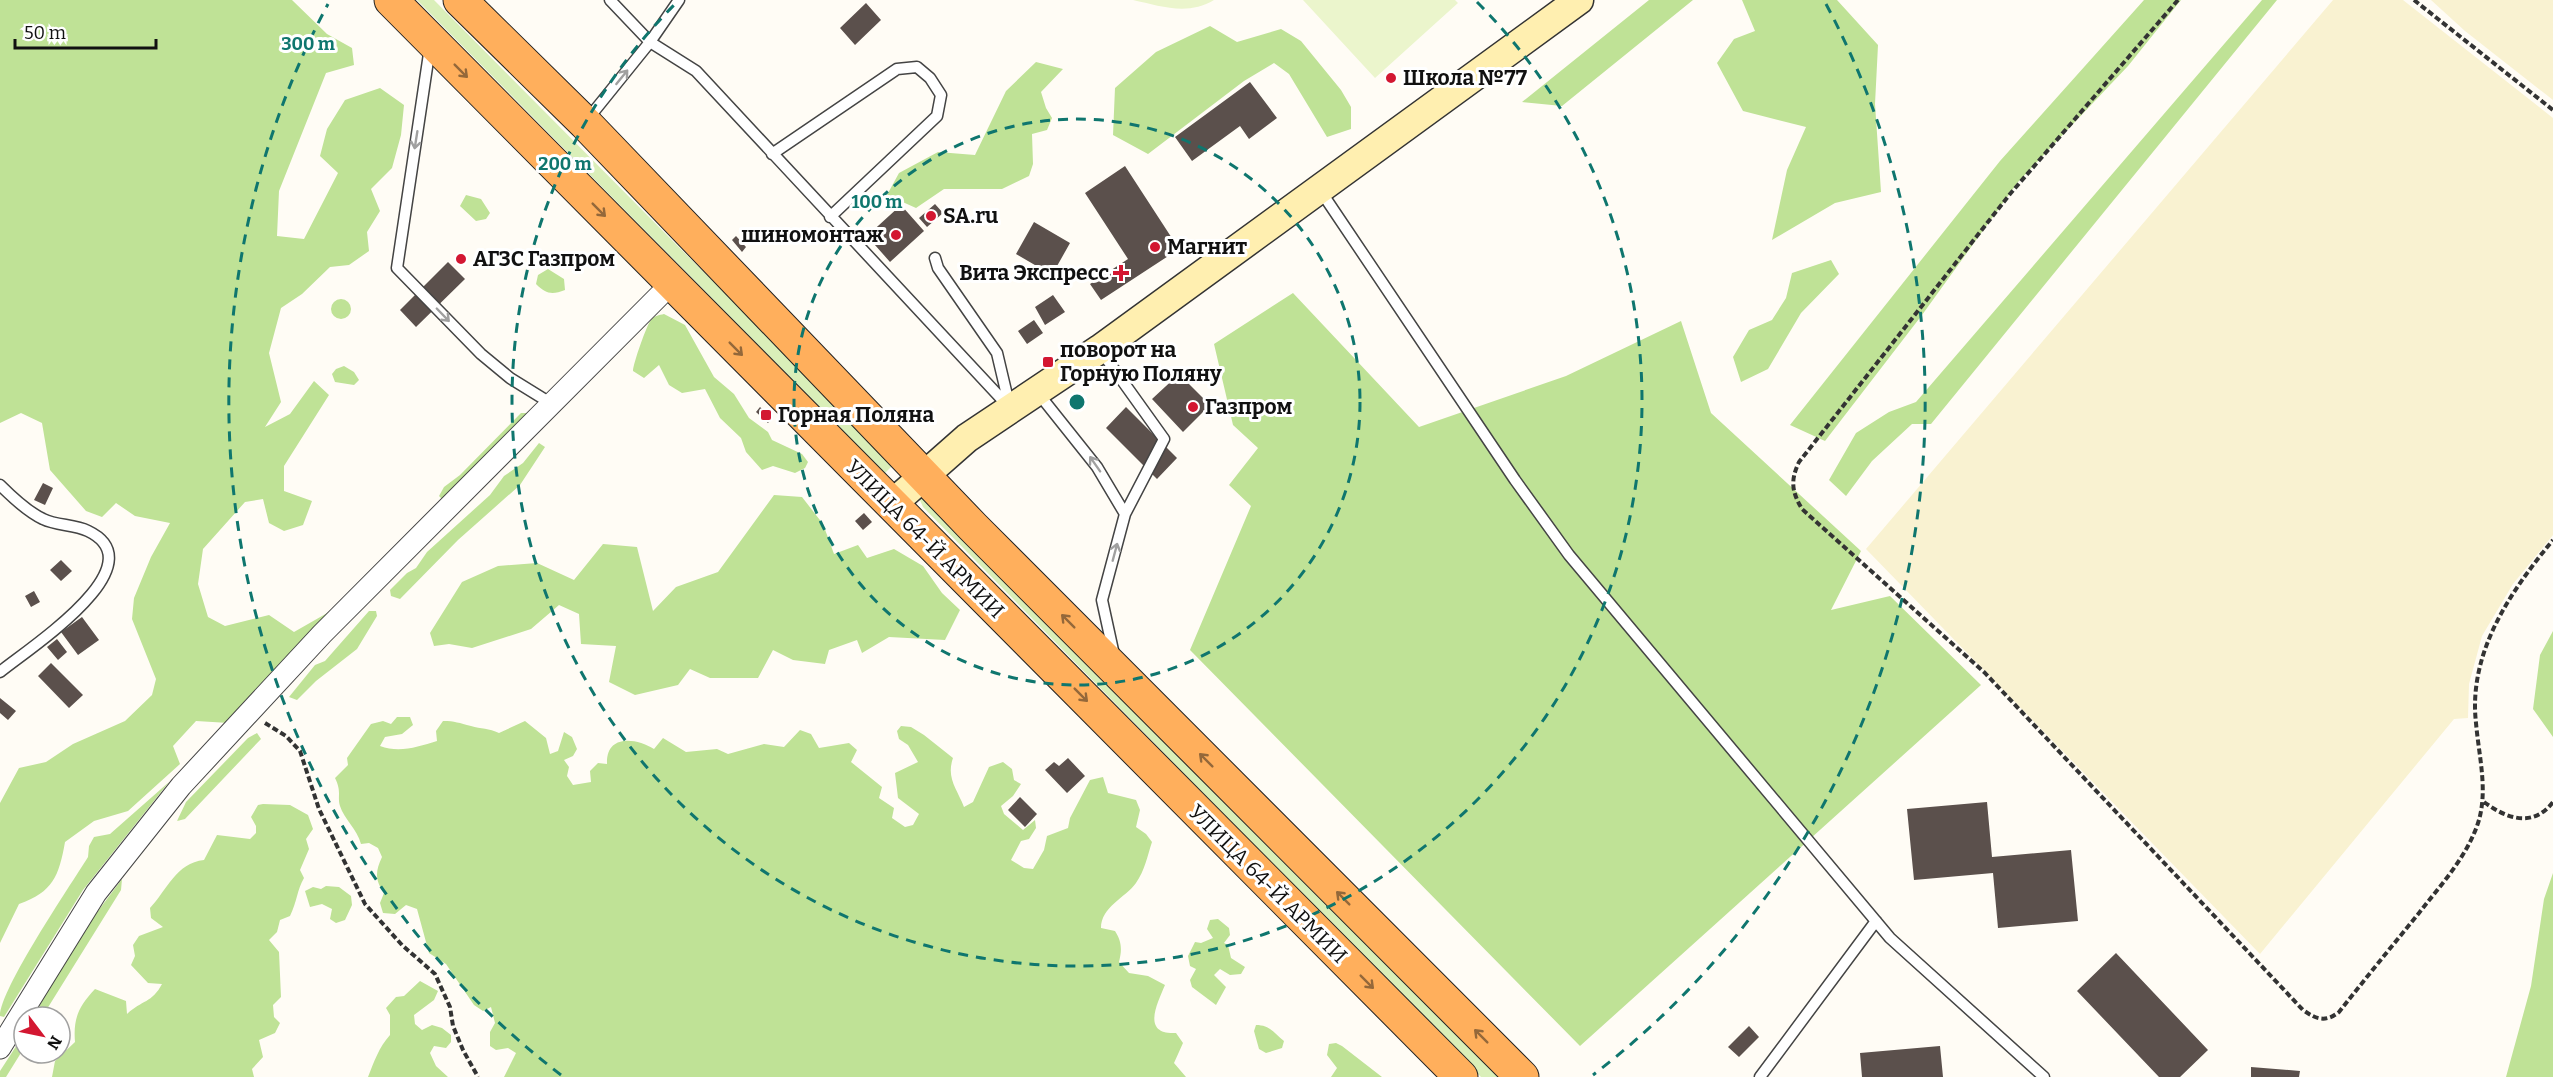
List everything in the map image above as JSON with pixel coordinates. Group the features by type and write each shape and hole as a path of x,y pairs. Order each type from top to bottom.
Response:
{"highway":[{"name":"УЛИЦА 64-Й АРМИИ","path":"391,0 1461,1077"},
{"name":"УЛИЦА 64-Й АРМИИ","path":"460,0 585,123 973,527 1522,1077"}],"main road":[{"path":"891,505 967,438 1100,349 1579,0"}],"street":[{"path":"0,1048 96,893 181,786 322,634 671,284"}],"lane":[{"path":"610,0 650,42 696,71 1010,408"},
{"path":"585,123 650,42 678,0"},
{"path":"431,40 397,268 481,354 510,378 552,404"},
{"path":"772,154 897,69 917,67 930,78 941,95 937,116 830,217"},
{"path":"1320,189 1515,480 1569,555 1890,938 2044,1077"},
{"path":"935,258 938,268 997,353 1010,408"},
{"path":"1100,349 1164,439 1125,514 1102,600 1118,670"},
{"path":"1036,391 1097,467 1125,514"},
{"path":"0,485 10,496 44,519 87,530 104,541 111,555 105,577 90,598 0,672"},
{"path":"1760,1077 1876,921"}],"path":[{"path":"2178,0 2010,195 1806,453 1793,476 1793,492 1802,509 1985,673 2303,1010 2316,1019 2330,1019 2339,1012 2448,876 2477,828 2484,802 2475,721 2477,677 2483,649 2516,589 2553,540"},
{"path":"2414,0 2553,110"},
{"path":"250,712 286,736 300,751 319,809 365,904 402,945 435,974 450,1007 453,1026 463,1050 478,1077"},
{"path":"2484,802 2506,816 2528,820 2538,816 2553,802"}],"shaded area":[{"path":"2333,0 2403,0 2553,118 2553,535 2513,584 2482,636 2469,684 2468,718 2454,719 2260,954 1866,549"},
{"path":"2431,0 2553,0 2553,100 2465,31"}],"green space":[{"path":"0,0 292,0 327,34 352,48 354,65 326,73 279,191 277,236 304,239 338,173 320,156 327,129 345,100 380,88 404,105 401,135 392,168 371,189 380,211 367,232 369,251 349,265 330,267 302,294 281,308 269,353 281,402 265,427 290,414 314,381 329,395 284,466 284,491 312,501 303,525 284,531 269,523 263,499 245,502 203,549 198,584 208,617 225,626 269,615 294,632 329,612 322,627 229,723 196,721 173,746 180,764 128,811 94,821 65,842 53,881 40,894 19,904 0,943 0,803 19,768 46,762 73,744 125,721 152,695 156,679 132,619 134,598 151,557 170,523 135,516 116,503 102,517 86,511 50,470 42,423 21,413 0,423"},
{"path":"417,0 434,0 894,464 885,473"},
{"path":"1133,0 1214,0 1194,8 1184,9"},
{"path":"1303,0 1455,0 1458,3 1375,78"},
{"path":"1649,0 1693,0 1562,106 1522,102"},
{"path":"1742,0 1837,0 1878,45 1875,104 1881,192 1835,203 1772,240 1787,170 1806,127 1743,111 1717,63 1734,39 1755,31"},
{"path":"2144,0 2181,0 2128,66 2018,182 1922,315 1825,441 1790,425 2000,161"},
{"path":"2262,0 2277,0 1931,424 1912,424 1872,461 1846,496 1829,480 1856,433 1889,412 1916,402"},
{"path":"1210,26 1237,42 1281,29 1301,41 1341,90 1351,107 1351,129 1327,137 1289,74 1274,63 1244,81 1148,154 1113,135 1115,88 1156,52"},
{"path":"1036,62 1063,69 1041,92 1052,118 1047,130 1032,134 1033,164 1029,176 1002,189 944,189 916,208 887,195 899,173 938,152 975,155 1006,91"},
{"path":"466,195 481,199 490,213 486,219 476,221 460,206"},
{"path":"1831,260 1839,274 1801,313 1768,369 1741,382 1733,357 1749,330 1772,320 1786,298 1792,273"},
{"path":"548,269 564,279 565,290 549,293 536,284 538,275"},
{"path":"1293,293 1419,427 1566,376 1681,321 1711,413 1861,551 1831,610 1890,596 1981,685 1580,1046 1190,650 1251,506 1229,485 1258,448 1233,425 1214,344"},
{"path":"341,299 348,302 351,309 348,316 341,319 334,316 331,309 334,302"},
{"path":"664,314 685,325 714,377 734,394 749,418 768,432 772,440 802,454 808,462 805,468 795,473 773,466 762,470 746,452 741,438 720,418 705,389 682,393 669,385 659,365 644,378 633,371 649,323 658,315"},
{"path":"344,366 354,372 359,380 354,385 335,382 332,374 336,369"},
{"path":"521,413 530,413 443,500 439,496 444,487 460,475"},
{"path":"539,443 545,447 520,485 458,540 400,599 391,596 390,590 407,573 416,568 427,552 490,495 504,476 523,463"},
{"path":"921,493 1499,1077 1481,1077 923,507 919,498"},
{"path":"774,495 802,497 823,524 834,554 858,545 867,558 894,549 923,566 942,593 960,610 945,640 889,637 862,653 857,640 829,650 825,664 793,660 773,650 758,678 710,678 690,669 678,685 635,695 609,682 616,646 581,644 579,614 559,605 531,629 472,648 449,644 434,646 430,633 462,582 498,566 537,563 574,580 603,544 637,547 653,611 676,587 718,572"},
{"path":"369,611 376,611 377,616 357,649 316,681 297,700 289,697 315,665 325,661"},
{"path":"2553,631 2553,737 2533,709 2540,655"},
{"path":"397,717 410,717 413,725 402,734 385,737 380,746 401,749 437,741 436,731 443,721 457,722 499,733 525,721 546,738 550,754 558,751 564,732 572,737 577,749 573,756 564,760 569,767 567,776 573,785 591,782 590,771 598,763 607,764 611,747 623,741 639,742 654,749 663,738 686,752 717,749 728,754 764,744 784,747 800,730 811,734 819,748 849,743 857,750 851,762 882,787 879,798 894,808 892,818 905,827 913,825 919,814 898,798 895,773 918,762 908,745 899,739 897,731 901,726 911,727 953,758 952,778 964,807 973,802 989,767 1003,762 1012,769 1014,780 1021,784 1013,796 1001,806 1004,814 1023,830 1035,820 1036,828 1029,839 1021,841 1011,860 1024,868 1033,869 1044,850 1047,836 1068,828 1070,818 1090,780 1103,777 1108,793 1136,800 1140,810 1136,827 1152,842 1139,878 1109,908 1101,928 1115,931 1121,946 1119,962 1129,973 1148,976 1165,985 1158,1001 1154,1017 1155,1024 1158,1029 1165,1032 1176,1033 1183,1043 1174,1063 1186,1077 504,1077 516,1053 508,1048 496,1050 490,1046 490,1032 495,1023 491,1007 483,1011 474,1005 446,964 429,953 417,909 406,905 395,914 383,913 380,903 384,893 377,876 382,857 378,848 369,843 361,844 339,803 335,778 348,765 347,758 371,724 383,721 391,724"},
{"path":"257,733 261,739 185,819 177,821 186,802 248,738"},
{"path":"169,782 83,890 4,1017 0,1016 3,1003 23,961 88,857 89,846 94,837 110,834"},
{"path":"258,805 290,805 308,815 313,829 306,839 309,849 300,870 304,878 292,911 290,916 280,920 277,932 269,940 279,952 281,997 273,1005 274,1017 280,1023 275,1033 259,1040 263,1057 252,1069 254,1077 52,1077 54,1065 72,1065 76,1019 85,1001 95,989 126,1001 127,1014 158,990 162,984 148,983 131,965 135,956 133,945 139,936 163,927 151,918 150,908 179,872 194,862 204,860 217,835 250,839 256,833 256,826 251,817"},
{"path":"2553,873 2553,1077 2506,1077 2531,986 2544,899"},
{"path":"122,879 121,890 49,1005 40,1005 64,961"},
{"path":"326,886 339,887 351,896 352,905 345,920 336,923 330,919 332,909 322,904 310,907 305,891 313,887 321,889"},
{"path":"1218,919 1229,928 1230,935 1224,943 1228,945 1231,958 1245,967 1241,974 1230,975 1220,969 1214,975 1226,987 1216,1005 1192,987 1190,980 1196,969 1190,966 1188,956 1195,942 1201,943 1213,938 1207,929 1210,920"},
{"path":"420,981 438,991 434,1000 414,1015 415,1024 422,1030 432,1025 442,1028 451,1035 451,1042 446,1048 434,1046 430,1053 436,1066 448,1077 368,1077 380,1050 390,1035 390,1015 386,1008 396,997 404,996"},
{"path":"1256,1025 1265,1026 1274,1032 1284,1041 1282,1048 1266,1053 1259,1049 1254,1031"},
{"path":"1336,1043 1382,1077 1331,1077 1337,1068 1327,1055 1329,1044"},
{"path":"12,1052 13,1065 6,1077 0,1077 0,1071"}],"building":[{"path":"866,3 881,20 855,45 840,28"},
{"path":"1250,82 1277,118 1249,139 1240,126 1192,161 1175,137"},
{"path":"1125,166 1179,249 1101,300 1090,284 1128,259 1085,193"},
{"name":"SA.ru","path":"935,204 943,213 927,227 919,218"},
{"path":"901,205 924,231 890,262 867,236"},
{"path":"1034,222 1070,243 1052,275 1016,254"},
{"path":"736,236 746,247 742,252 732,240"},
{"path":"448,262 465,279 416,327 400,310"},
{"path":"1053,295 1065,312 1045,325 1035,307"},
{"path":"1034,320 1043,333 1027,344 1018,331"},
{"path":"1179,374 1210,405 1183,432 1152,399"},
{"path":"760,407 772,418 768,423 756,412"},
{"path":"1126,407 1177,458 1157,479 1106,428"},
{"path":"43,483 53,488 45,505 34,500"},
{"path":"864,513 872,522 863,530 855,521"},
{"path":"61,560 72,571 61,581 50,570"},
{"path":"34,591 40,602 31,607 25,596"},
{"path":"82,617 99,640 78,655 61,632"},
{"path":"57,639 67,652 58,660 47,647"},
{"path":"51,663 83,695 69,708 38,676"},
{"path":"0,698 16,711 8,720 0,713"},
{"path":"1068,758 1085,776 1067,793 1045,770 1054,762 1059,766"},
{"path":"1020,797 1037,814 1025,827 1008,810"},
{"path":"1987,802 1992,857 2071,850 2078,921 1998,928 1993,873 1914,880 1907,809"},
{"path":"2116,953 2208,1050 2180,1077 2159,1077 2077,991"},
{"path":"1749,1026 1759,1037 1739,1057 1728,1047"},
{"path":"1940,1046 1943,1077 1862,1077 1860,1053"},
{"path":"2251,1067 2300,1071 2299,1077 2251,1077"}],"place":[{"name":"Школа №77","path":"1391,78"},
{"name":"SA.ru","path":"931,216"},
{"name":"шиномонтаж","path":"896,235"},
{"name":"Магнит","path":"1155,247"},
{"name":"АГЗС Газпром","path":"461,259"},
{"name":"Вита Экспресс","path":"1121,273"},
{"name":"поворот на Горную Поляну","path":"1048,362"},
{"name":"Газпром","path":"1193,407"},
{"name":"Горная Поляна","path":"766,415"}]}
